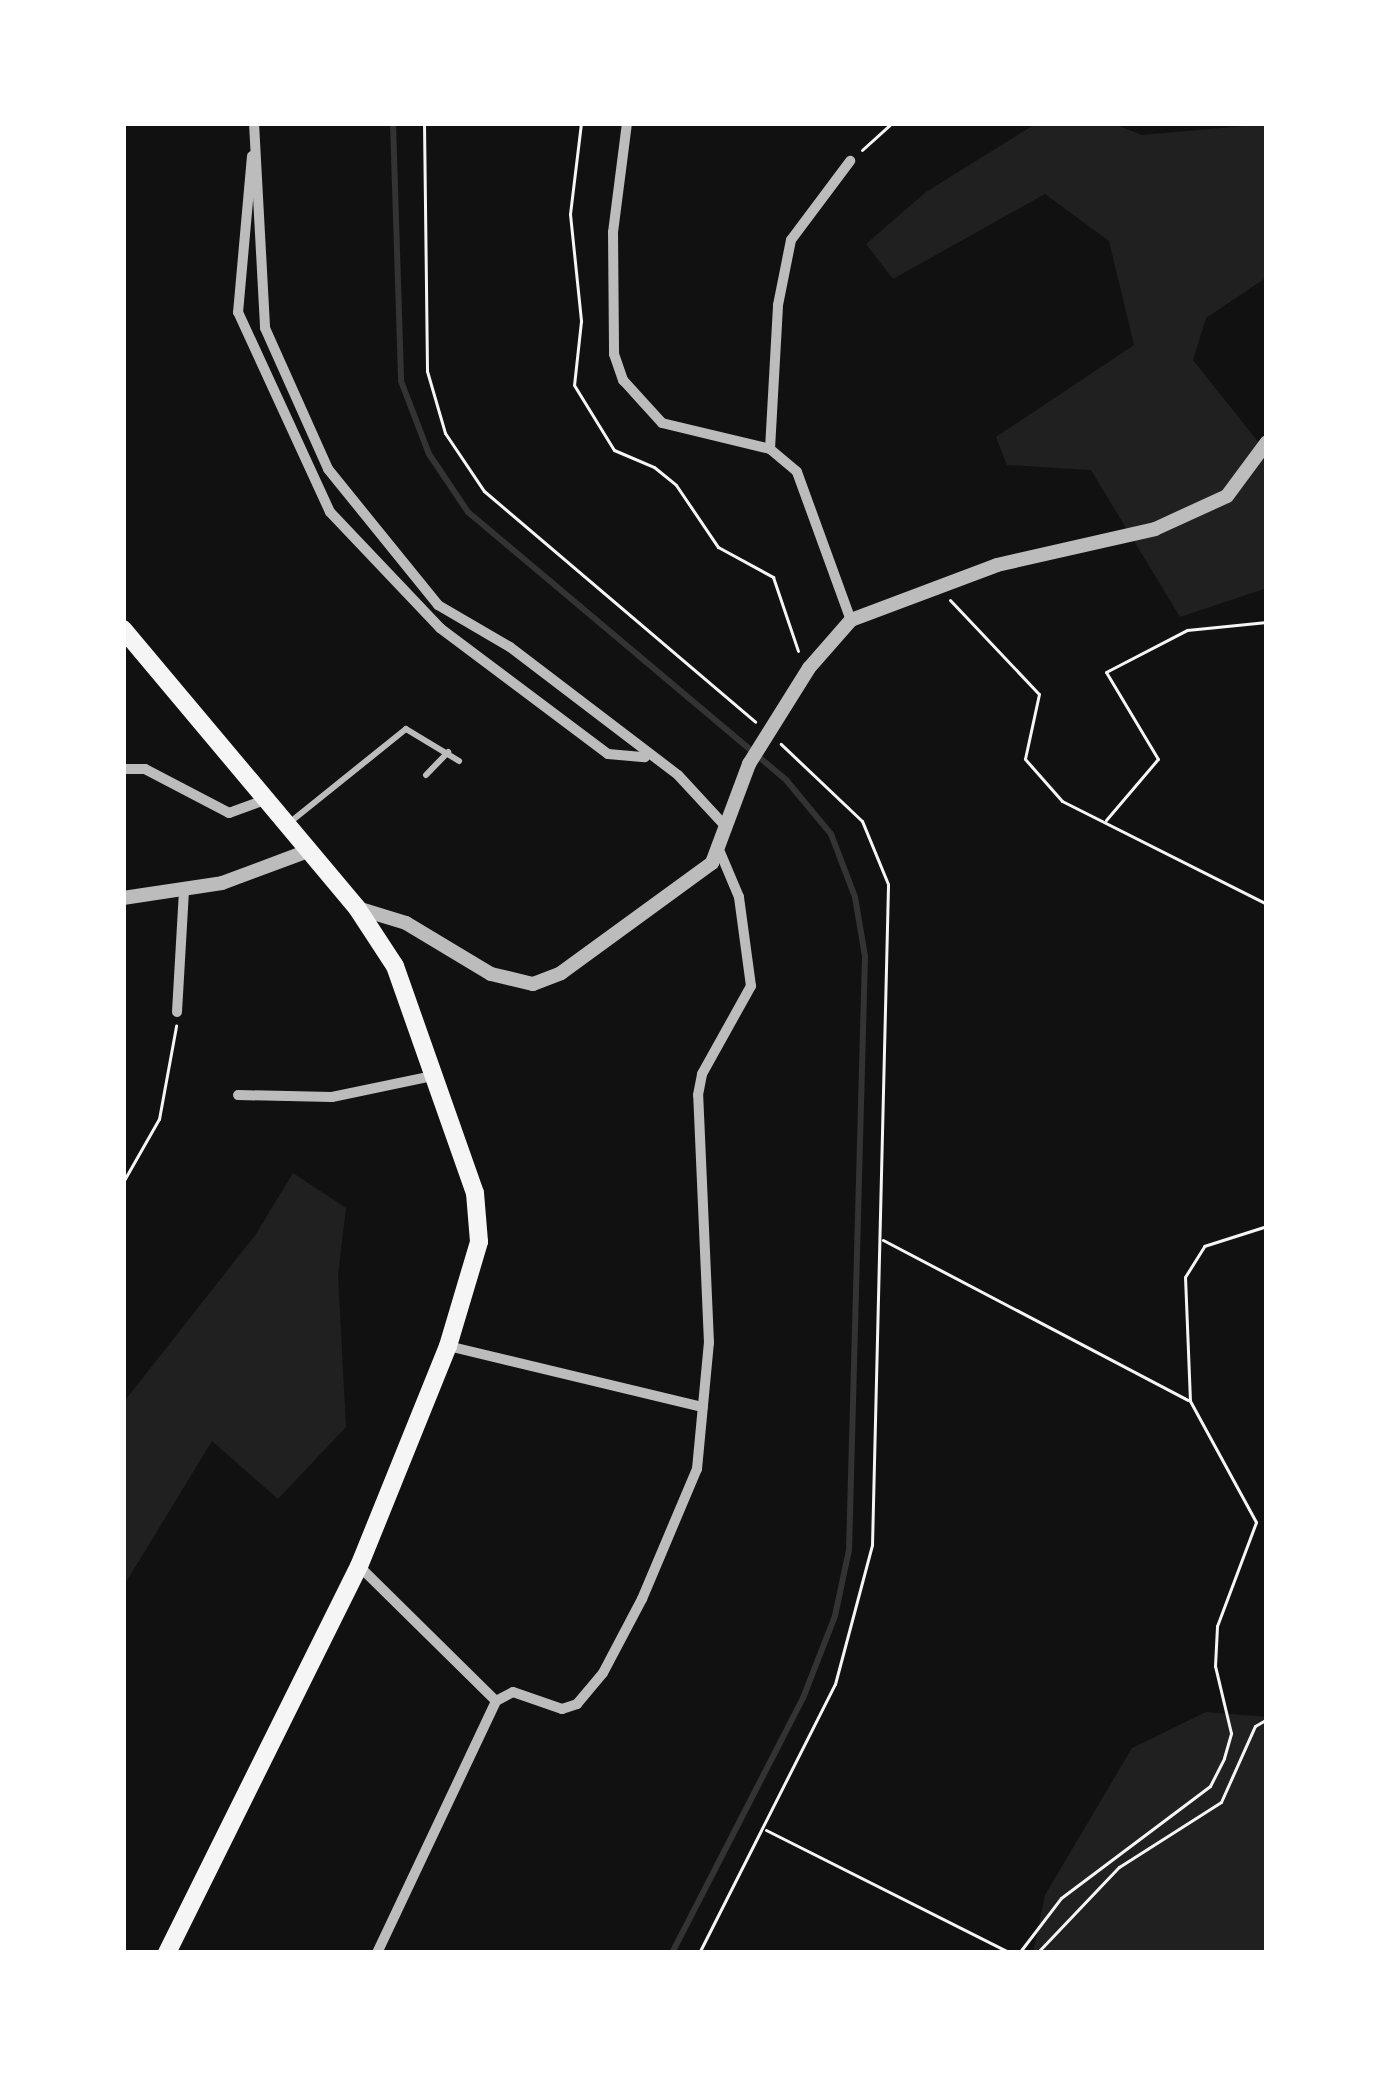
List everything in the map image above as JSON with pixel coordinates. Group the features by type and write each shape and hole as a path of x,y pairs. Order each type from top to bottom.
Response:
{"highway":[{"path":"123,628 357,908 395,966 438,1075 475,1193 479,1242 448,1346 359,1567 166,1953"}],"street":[{"path":"254,123 266,328 328,470 438,605 510,647 645,757 677,775 729,830"},
{"path":"627,123 613,232 614,354 623,380 662,423 770,449 797,472 851,620"},
{"path":"254,147 238,312 330,512 440,628 608,754 645,757"},
{"path":"770,449 778,305 791,240 850,161"},
{"path":"357,908 406,923 491,974 533,984 597,950 701,875 720,852 749,764 808,668 851,620 937,586 1155,530 1227,496 1267,442"},
{"path":"123,769 145,769 229,813 264,800"},
{"path":"123,898 184,890 308,851"},
{"path":"376,1953 496,1702 513,1692 562,1709 603,1673 697,1469 710,1343 698,1095 702,1073 751,986 739,897 720,852"},
{"path":"177,1012 184,890"},
{"path":"238,1095 332,1097 438,1075"},
{"path":"448,1346 703,1407"},
{"path":"359,1567 496,1702"}],"lane":[{"path":"286,826 406,729 459,760"},
{"path":"426,775 448,752"}],"path":[{"path":"850,161 892,123"},
{"path":"937,586 1040,694 1025,759 1063,800 1267,904"},
{"path":"1105,821 1158,759 1106,672 1187,630 1267,622"},
{"path":"123,1182 159,1119 177,1012"},
{"path":"1019,1953 1061,1898 1210,1786 1224,1758 1232,1732 1215,1666 1217,1626 1256,1522 1190,1401 1190,1260 1204,1246 1267,1226"},
{"path":"883,1240 1190,1401"},
{"path":"1037,1953 1119,1868 1221,1802 1255,1726 1267,1719"},
{"path":"764,1829 1011,1953"}],"shaded area":[{"path":"1037,123 1111,123 1142,135 1267,124 1267,277 1206,318 1193,360 1267,453 1267,588 1180,617 1091,470 1007,465 996,437 1134,345 1109,241 1045,194 893,279 866,244 926,192"},
{"path":"293,1173 346,1208 338,1275 346,1427 278,1499 212,1441 123,1587 123,1403 256,1234"},
{"path":"1206,1712 1267,1717 1267,1953 1033,1953 1045,1895 1132,1748"}],"waterway":[{"path":"393,123 401,381 429,454 468,512 787,781 831,834 855,897 865,956 849,1550 835,1616 803,1698 672,1953"}]}
